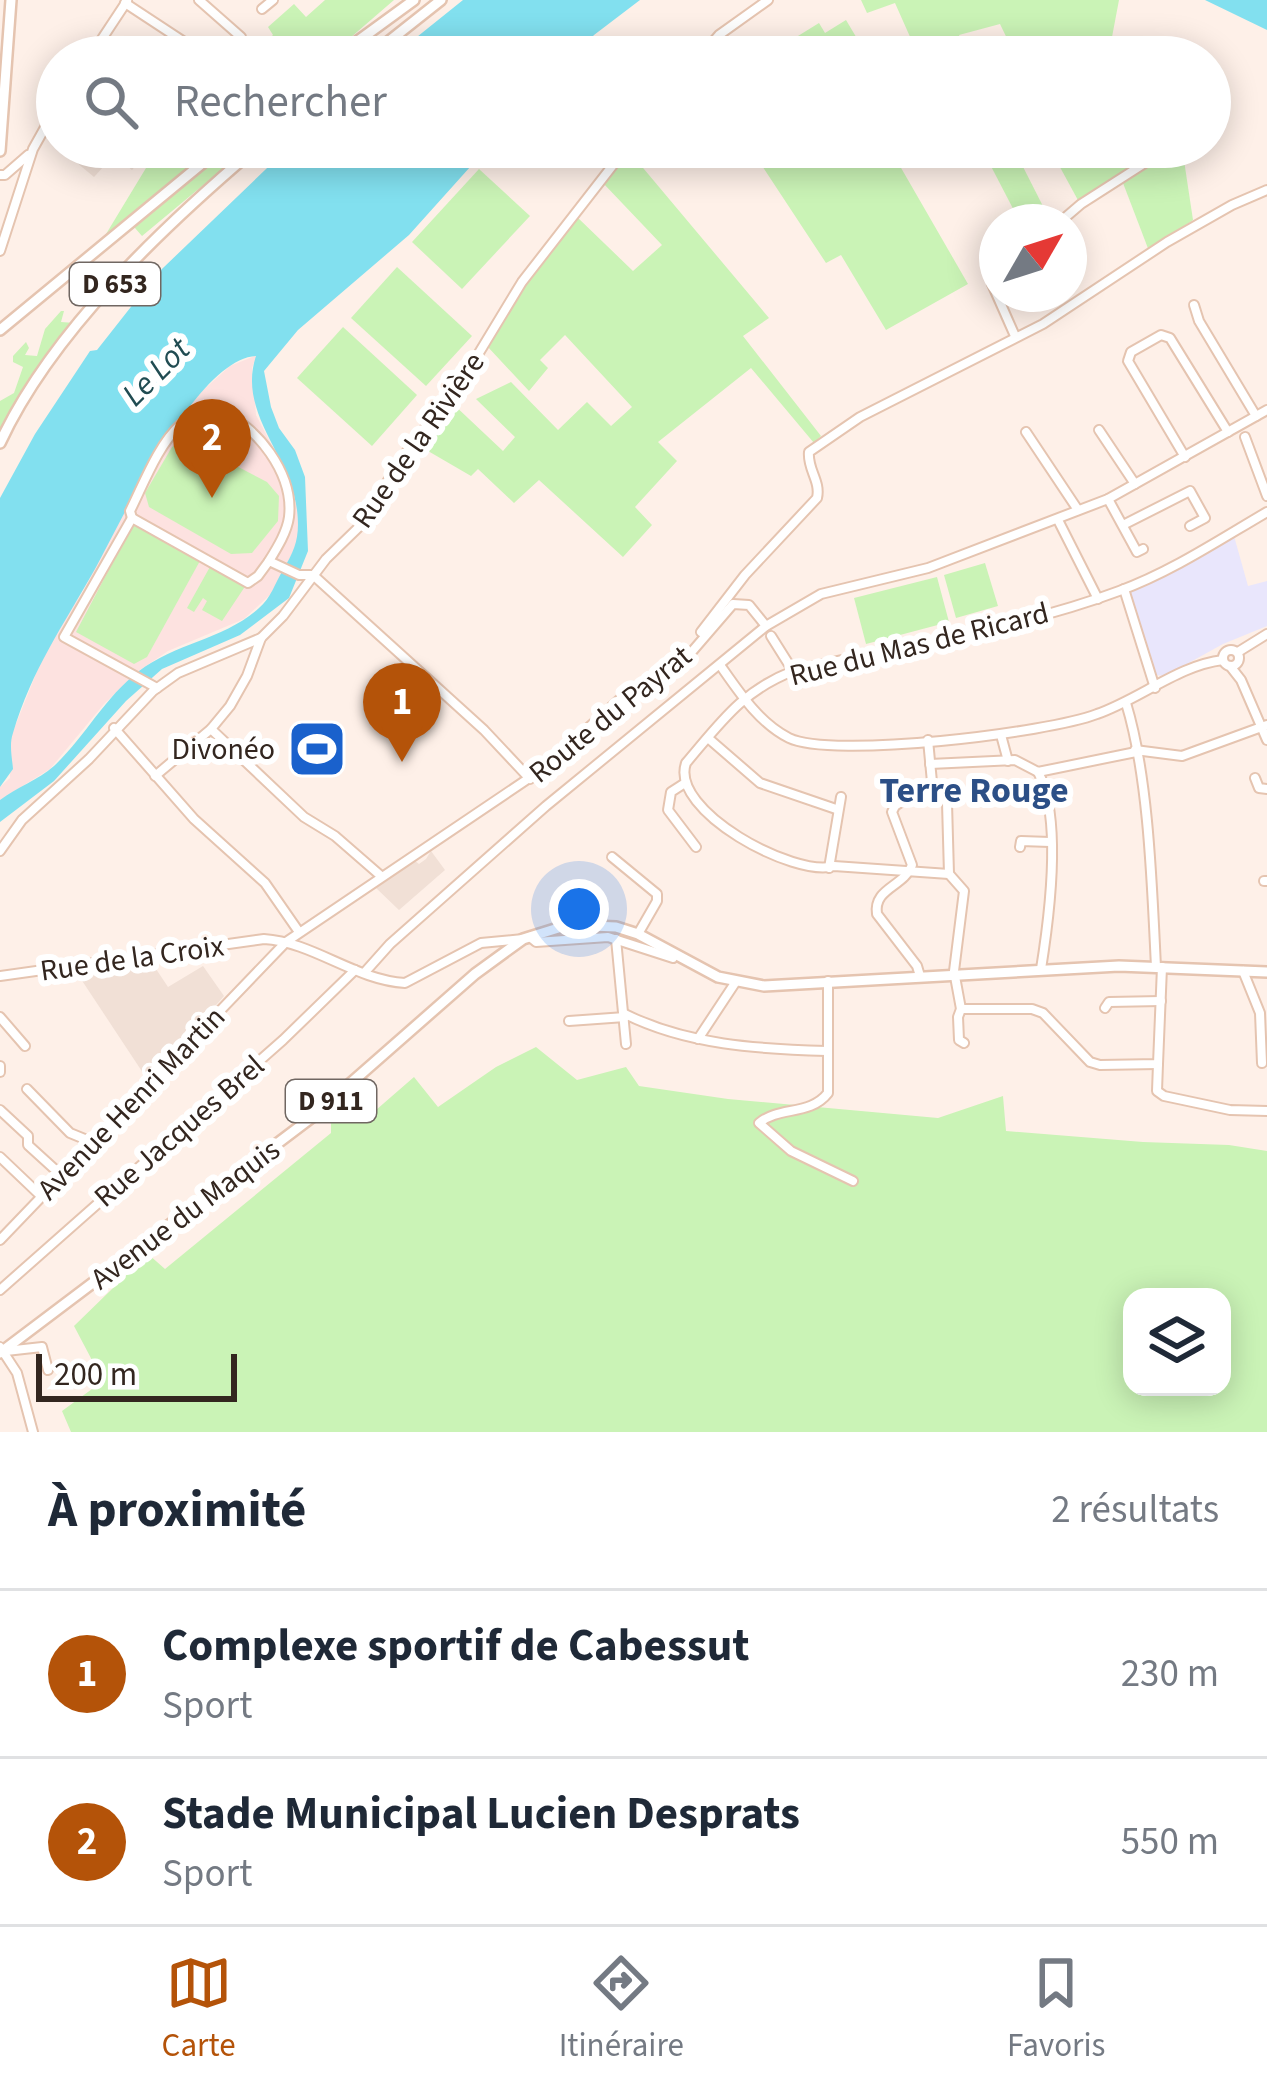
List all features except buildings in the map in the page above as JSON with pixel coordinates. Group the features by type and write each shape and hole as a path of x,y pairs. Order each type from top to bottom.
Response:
{"main road":[{"path":"0,151 11,0"},
{"path":"365,36 414,0"},
{"path":"396,36 441,0"},
{"path":"0,330 197,168"},
{"name":"D 653","path":"0,443 35,380 64,342 156,237 233,168"},
{"name":"Avenue du Maquis","path":"1,1350 311,1118 475,974 526,937 582,924 638,934 734,983"},
{"name":"D 911","path":"734,983 764,986 1041,969 1267,972"}],"street":[{"path":"199,0 240,36"},
{"path":"262,9 272,0"},
{"path":"717,36 768,0"},
{"path":"104,36 126,1 176,36"},
{"path":"0,251 22,170 36,144"},
{"name":"Rue de la Rivière","path":"155,776 211,729 248,676 261,638 360,526 402,458 465,376 521,282 611,168"},
{"path":"1081,204 1137,168"},
{"path":"0,176 22,170"},
{"path":"674,668 745,575 817,498 809,452 860,418 1043,324 1167,242 1267,190"},
{"path":"1195,305 1199,321 1256,416"},
{"path":"1005,312 1016,336"},
{"path":"1185,457 1128,361 1131,352 1161,334 1170,338 1230,431 1245,437"},
{"path":"767,627 821,594 902,576 1108,499 1267,410"},
{"path":"219,411 254,430 288,496 289,519 269,561 248,583 132,518 130,511 149,472 173,434 195,416 219,411"},
{"path":"1246,422 1245,437 1267,496"},
{"path":"1099,430 1135,484"},
{"path":"1026,432 1078,510"},
{"path":"1123,525 1190,491 1205,518 1190,526"},
{"path":"1108,499 1137,552 1143,549"},
{"name":"Rue du Mas de Ricard","path":"743,697 794,671 986,629 1124,590 1267,512"},
{"path":"132,518 64,637 154,687"},
{"path":"1058,520 1098,598"},
{"path":"269,561 299,575 313,575 484,730 530,779"},
{"path":"1124,590 1155,688"},
{"name":"Route du Payrat","path":"286,942 530,779 629,691 674,668 733,604 749,605 794,671"},
{"name":"Rue Jacques Brel","path":"0,1290 546,806 767,627"},
{"path":"720,665 768,724 810,745 928,740 1058,727 1126,703 1203,662 1232,660 1267,634"},
{"path":"0,851 22,820 89,759 154,687 261,638"},
{"path":"1232,660 1267,740"},
{"path":"743,697 682,773 721,829 821,870 949,874"},
{"path":"1126,703 1154,902 1161,1001 1156,1091 1230,1110 1267,1111"},
{"path":"930,764 1008,761 1038,772 1136,751 1181,756 1264,725"},
{"path":"114,728 194,819 265,883 299,932"},
{"path":"211,729 304,817 335,836 381,876"},
{"path":"1001,735 1008,761"},
{"path":"708,738 760,784 836,809"},
{"path":"928,740 932,782 947,803 949,874 964,891 956,975 962,1010 959,1040 964,1043"},
{"path":"1038,772 1048,799 1052,904 1041,969"},
{"path":"1255,778 1259,788 1267,789"},
{"path":"920,976 875,905 912,865 892,812 932,782"},
{"path":"686,783 671,792 668,810 696,847"},
{"path":"829,868 841,797"},
{"path":"1020,847 1021,841 1050,842"},
{"path":"612,857 657,894 638,934"},
{"path":"360,971 405,982 481,943 510,937 536,942 616,939 673,958 675,954"},
{"name":"Rue de la Croix","path":"0,976 264,939 286,942 360,971"},
{"path":"616,939 626,1044"},
{"name":"Avenue Henri Martin","path":"0,1240 286,942"},
{"path":"1243,970 1259,1012 1262,1063"},
{"path":"828,982 828,1093 824,1100 802,1110 771,1114 759,1123 791,1151 853,1181"},
{"path":"698,1039 734,983"},
{"path":"1105,1008 1109,1002 1161,1001"},
{"path":"962,1010 1032,1009 1043,1013 1090,1062 1158,1064"},
{"path":"569,1021 625,1016 659,1031 698,1039 769,1050 828,1051"},
{"path":"0,1017 4,1029 26,1046"},
{"path":"27,1090 70,1133 92,1142"},
{"path":"0,1110 61,1175"},
{"path":"0,1157 41,1196"},
{"path":"1,1350 42,1347 48,1370"},
{"path":"1,1350 17,1373 33,1432"}],"shaded area":[{"path":"257,355 252,368 256,415 288,476 297,505 299,540 272,593 244,619 168,651 140,670 104,704 50,769 0,800 0,787 10,778 10,739 47,646 83,591 149,464 200,393 230,366"},
{"path":"1234,536 1248,586 1267,581 1267,626 1165,676 1156,675 1128,589"},
{"path":"431,851 445,870 399,910 375,887 415,861 419,864"},
{"path":"150,960 168,987 203,966 224,996 201,1022 185,1028 190,1036 147,1079 75,970"}],"green space":[{"path":"325,0 394,0 352,36 272,36 268,27 294,4 306,17"},
{"path":"861,0 1119,0 1112,36 1006,36 1000,24 959,36 910,36 895,3 867,13"},
{"path":"846,20 856,36 798,36 819,23 825,33"},
{"path":"146,168 224,168 142,236 128,220 103,239"},
{"path":"614,168 643,168 769,318 743,336 821,436 814,443 751,368 658,442 677,461 635,507 652,525 623,557 539,480 514,503 478,469 471,476 416,444 451,402 503,451 515,437 476,399 511,382 558,430 587,402 611,426 632,407 565,335 540,360 548,368 529,391 487,346 576,216 633,271 662,245 603,183"},
{"path":"764,168 901,168 968,284 886,330 841,255 826,263"},
{"path":"992,168 1024,168 1042,204 1011,204"},
{"path":"1060,168 1129,168 1079,202"},
{"path":"1148,168 1185,168 1193,220 1149,251 1123,183"},
{"path":"479,169 530,216 462,289 412,242"},
{"path":"397,267 472,336 426,386 351,318"},
{"path":"61,311 61,322 75,323 44,359 34,384 0,431 0,401 14,393 23,367 13,362 13,356 26,342 25,355 37,356 45,329"},
{"path":"343,327 417,395 372,446 297,378"},
{"path":"185,439 267,482 279,496 278,521 252,553 231,554 149,507 145,493 172,447"},
{"path":"134,522 201,559 147,657 134,664 76,632"},
{"path":"985,563 998,606 956,618 944,575"},
{"path":"211,565 246,585 222,621 202,610 207,601 203,598 194,612 187,608"},
{"path":"937,577 949,622 866,644 854,598"},
{"path":"536,1047 577,1080 626,1067 639,1086 938,1118 1003,1096 1006,1131 1267,1151 1267,1432 71,1432 62,1411 103,1381 74,1326 148,1254 165,1269 331,1133 331,1117 355,1097 376,1110 414,1077 438,1107 496,1067"}],"water":[{"path":"463,0 640,0 593,36 418,36"},
{"path":"1205,0 1267,0 1267,30"},
{"name":"Le Lot","path":"267,168 469,168 409,235 298,330 264,371 279,428 295,450 305,477 308,551 289,598 240,635 162,669 126,701 54,781 0,822 0,800 54,766 139,671 259,608 291,555 297,535 293,490 254,397 256,356 233,364 209,384 163,445 39,668 12,737 13,769 0,787 0,498 90,351 97,350 138,292"}],"place":[{"name":"Stade Municipal Lucien Desprats","path":"212,498"},
{"name":"Divonéo","path":"317,749"},
{"name":"Complexe sportif de Cabessut","path":"402,762"}],"district":[{"name":"Terre Rouge","path":"974,789"}]}
